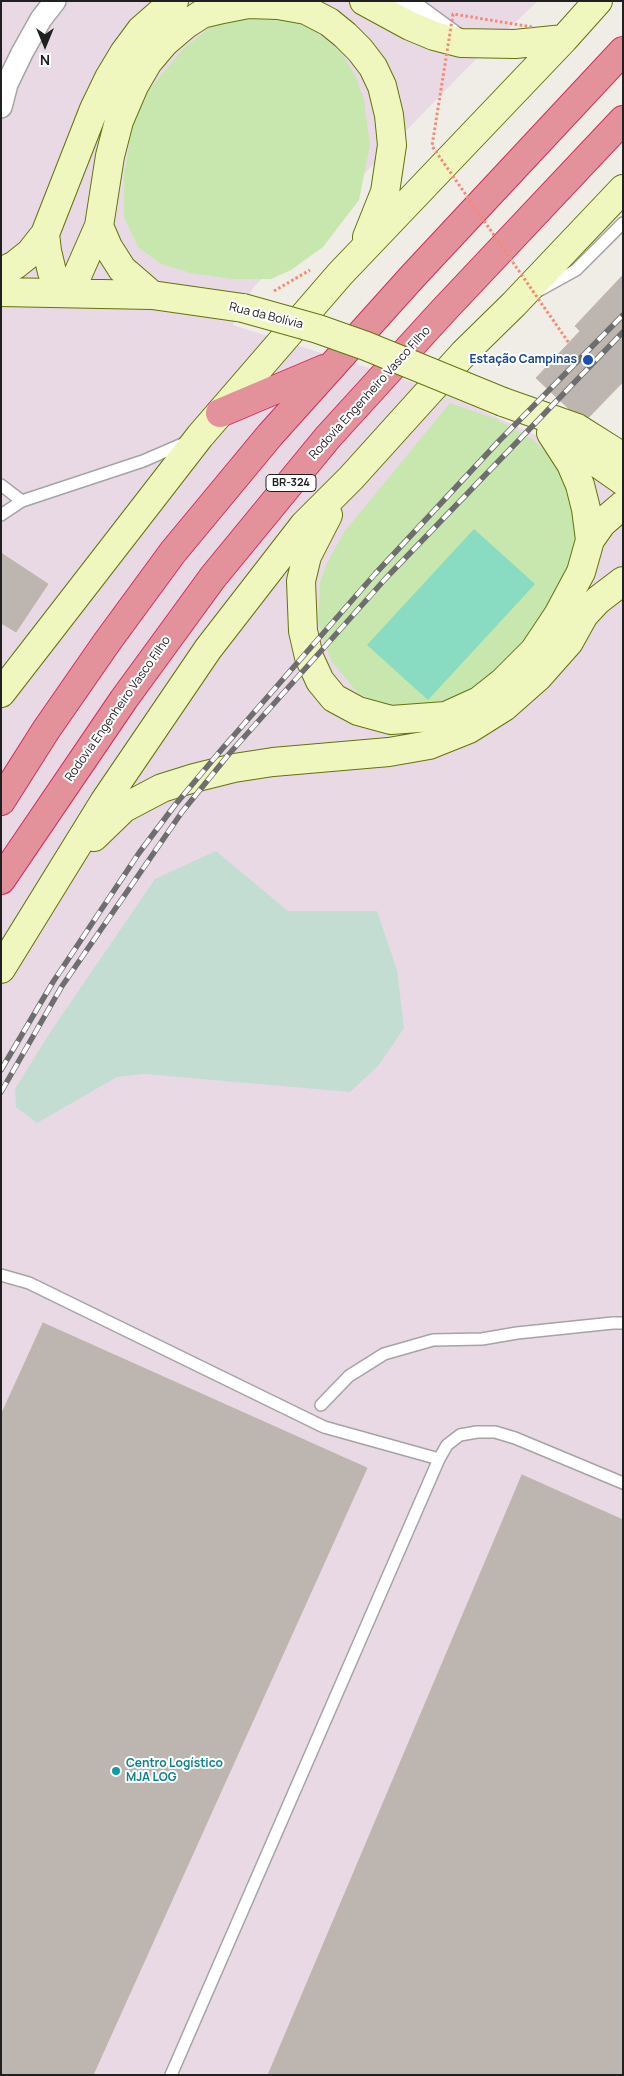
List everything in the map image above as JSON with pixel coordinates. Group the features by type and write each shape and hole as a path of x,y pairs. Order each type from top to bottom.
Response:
{"highway":[{"path":"1,801 107,642 173,552 270,435 623,51"},
{"name":"Rodovia Engenheiro Vasco Filho","path":"1,880 124,699 212,577 328,437 442,312 623,120"},
{"path":"220,413 332,366"}],"main road":[{"path":"1,272 15,265 30,253 45,234 94,108 109,78 124,52 141,30 174,1"},
{"path":"364,1 410,26 434,36 461,42 515,44 564,39"},
{"path":"8,679 220,413 362,250 598,1"},
{"path":"45,234 52,272 66,292 99,226 110,156 120,121 134,86 148,62 165,42 184,25 202,14 248,4 278,5 306,10 329,22 360,50 373,67 382,86 389,115 391,153 385,192 362,250"},
{"path":"1,969 104,802 208,649 304,525 351,478 464,353 514,304 623,189"},
{"path":"99,226 108,247 122,269 152,295"},
{"name":"Rua da Bolívia","path":"1,292 152,295 243,308 318,329 366,346 509,405 577,428 623,457"},
{"name":"Rua da Bolívia","path":"509,405 623,481"},
{"path":"551,433 571,464 580,485 586,509 590,540"},
{"path":"351,478 318,532 307,556 301,581 303,631 309,657 320,680 334,698 358,711 391,720 446,716 479,701 503,682 534,651 558,614 581,572 590,540 602,523 623,505"},
{"path":"598,600 623,566"},
{"path":"39,910 98,832 124,808 162,788 234,768 273,762 389,752 429,745 470,729 504,707 538,677 569,642 584,614 623,580"}],"street":[{"path":"1,107 7,84 22,53 41,19 55,1"},
{"path":"405,1 461,42"}],"lane":[{"path":"514,304 576,270 623,223"},
{"path":"1,516 22,501 143,460 200,436"},
{"path":"1,485 22,501"},
{"path":"1,1276 30,1283 324,1427 439,1459"},
{"path":"321,1405 350,1376 384,1354 433,1340 482,1340 517,1333 623,1323"},
{"path":"171,2075 439,1459 447,1445 460,1435 477,1432 495,1432 515,1438 623,1483"}],"path":[{"path":"532,27 453,14 432,146 569,343"},
{"path":"268,293 275,291 316,266"}],"shaded area":[{"path":"1,1 538,1 473,62 253,288 233,325 403,379 475,407 535,435 623,495 623,2075 1,2075"}],"green space":[{"path":"257,14 283,16 308,26 340,51 355,75 364,100 370,145 359,200 323,247 291,270 271,279 232,279 191,273 161,264 138,247 124,217 124,174 132,128 149,90 183,49 213,25"},
{"path":"450,403 496,419 532,439 557,463 571,481 581,542 547,611 516,650 490,677 454,698 415,706 375,701 358,693 332,662 324,643 318,620 320,582 327,563 344,532"},
{"path":"474,529 535,584 428,700 367,645"},
{"path":"216,851 288,911 377,911 397,970 404,1028 379,1065 350,1092 144,1074 117,1077 37,1123 16,1107 15,1089 51,1031 155,879"}],"building":[{"name":"Estação Campinas","path":"623,275 623,382 589,417 569,409 536,378 580,331 575,326"},
{"path":"1,553 48,584 16,632 1,623"},
{"name":"Centro Logístico MJA LOG","path":"43,1323 367,1468 93,2075 1,2075 1,1415"},
{"path":"522,1475 623,1520 623,2075 268,2075"}],"railway":[{"path":"1,1070 53,982 139,853 175,805 375,574 499,441 623,315"},
{"path":"1,1092 62,986 182,812 229,754 387,577 623,332"}],"place":[{"name":"Estação Campinas","path":"588,360"},
{"name":"Centro Logístico MJA LOG","path":"116,1771"}]}
